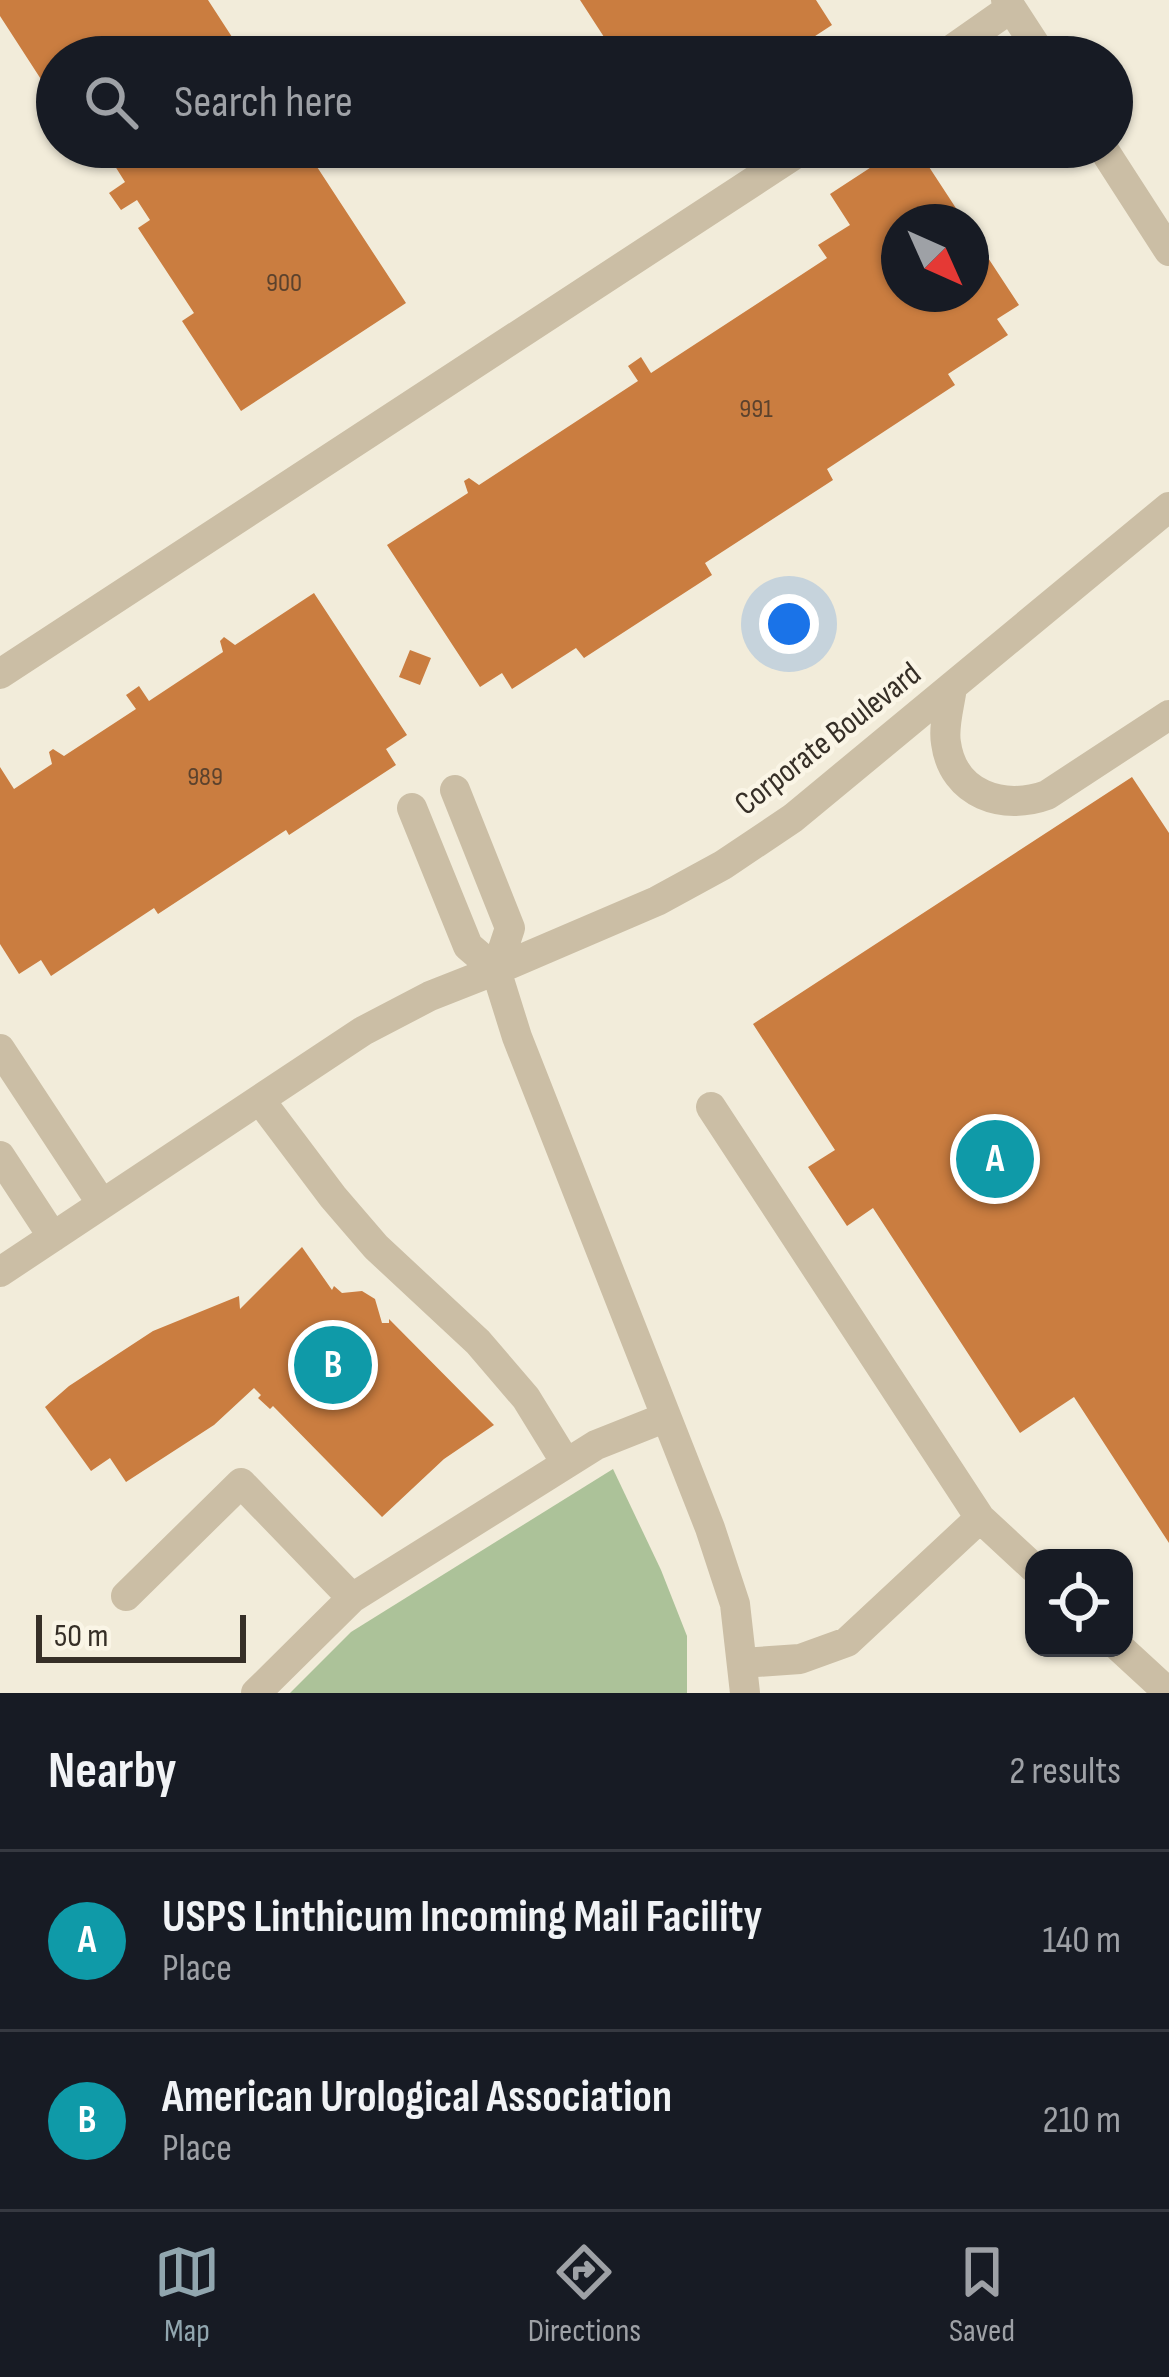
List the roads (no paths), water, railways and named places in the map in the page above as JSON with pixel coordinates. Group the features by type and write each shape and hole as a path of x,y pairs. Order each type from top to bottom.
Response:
{"street":[{"path":"968,36 1009,4 1030,36"},
{"path":"0,674 774,168"},
{"path":"1116,168 1169,251"},
{"name":"Corporate Boulevard","path":"0,1272 363,1031 430,996 657,901 723,865 793,818 1169,507"},
{"path":"952,687 945,741 951,763 979,794 1004,804 1046,795 1169,716"},
{"path":"455,790 510,928 496,970"},
{"path":"412,808 468,946 496,970 517,1037 710,1528 735,1604 743,1678 848,1642 980,1518"},
{"path":"0,1049 102,1204"},
{"path":"260,1100 376,1247 478,1342 526,1398 566,1462"},
{"path":"711,1107 980,1518 1025,1560"},
{"path":"0,1156 53,1237"},
{"path":"256,1693 352,1598 566,1462 664,1418"},
{"path":"126,1596 241,1483 352,1598"},
{"path":"1130,1657 1169,1693"}],"place":[{"name":"USPS Linthicum Incoming Mail Facility","path":"995,1159"},
{"name":"American Urological Association","path":"333,1365"}]}
